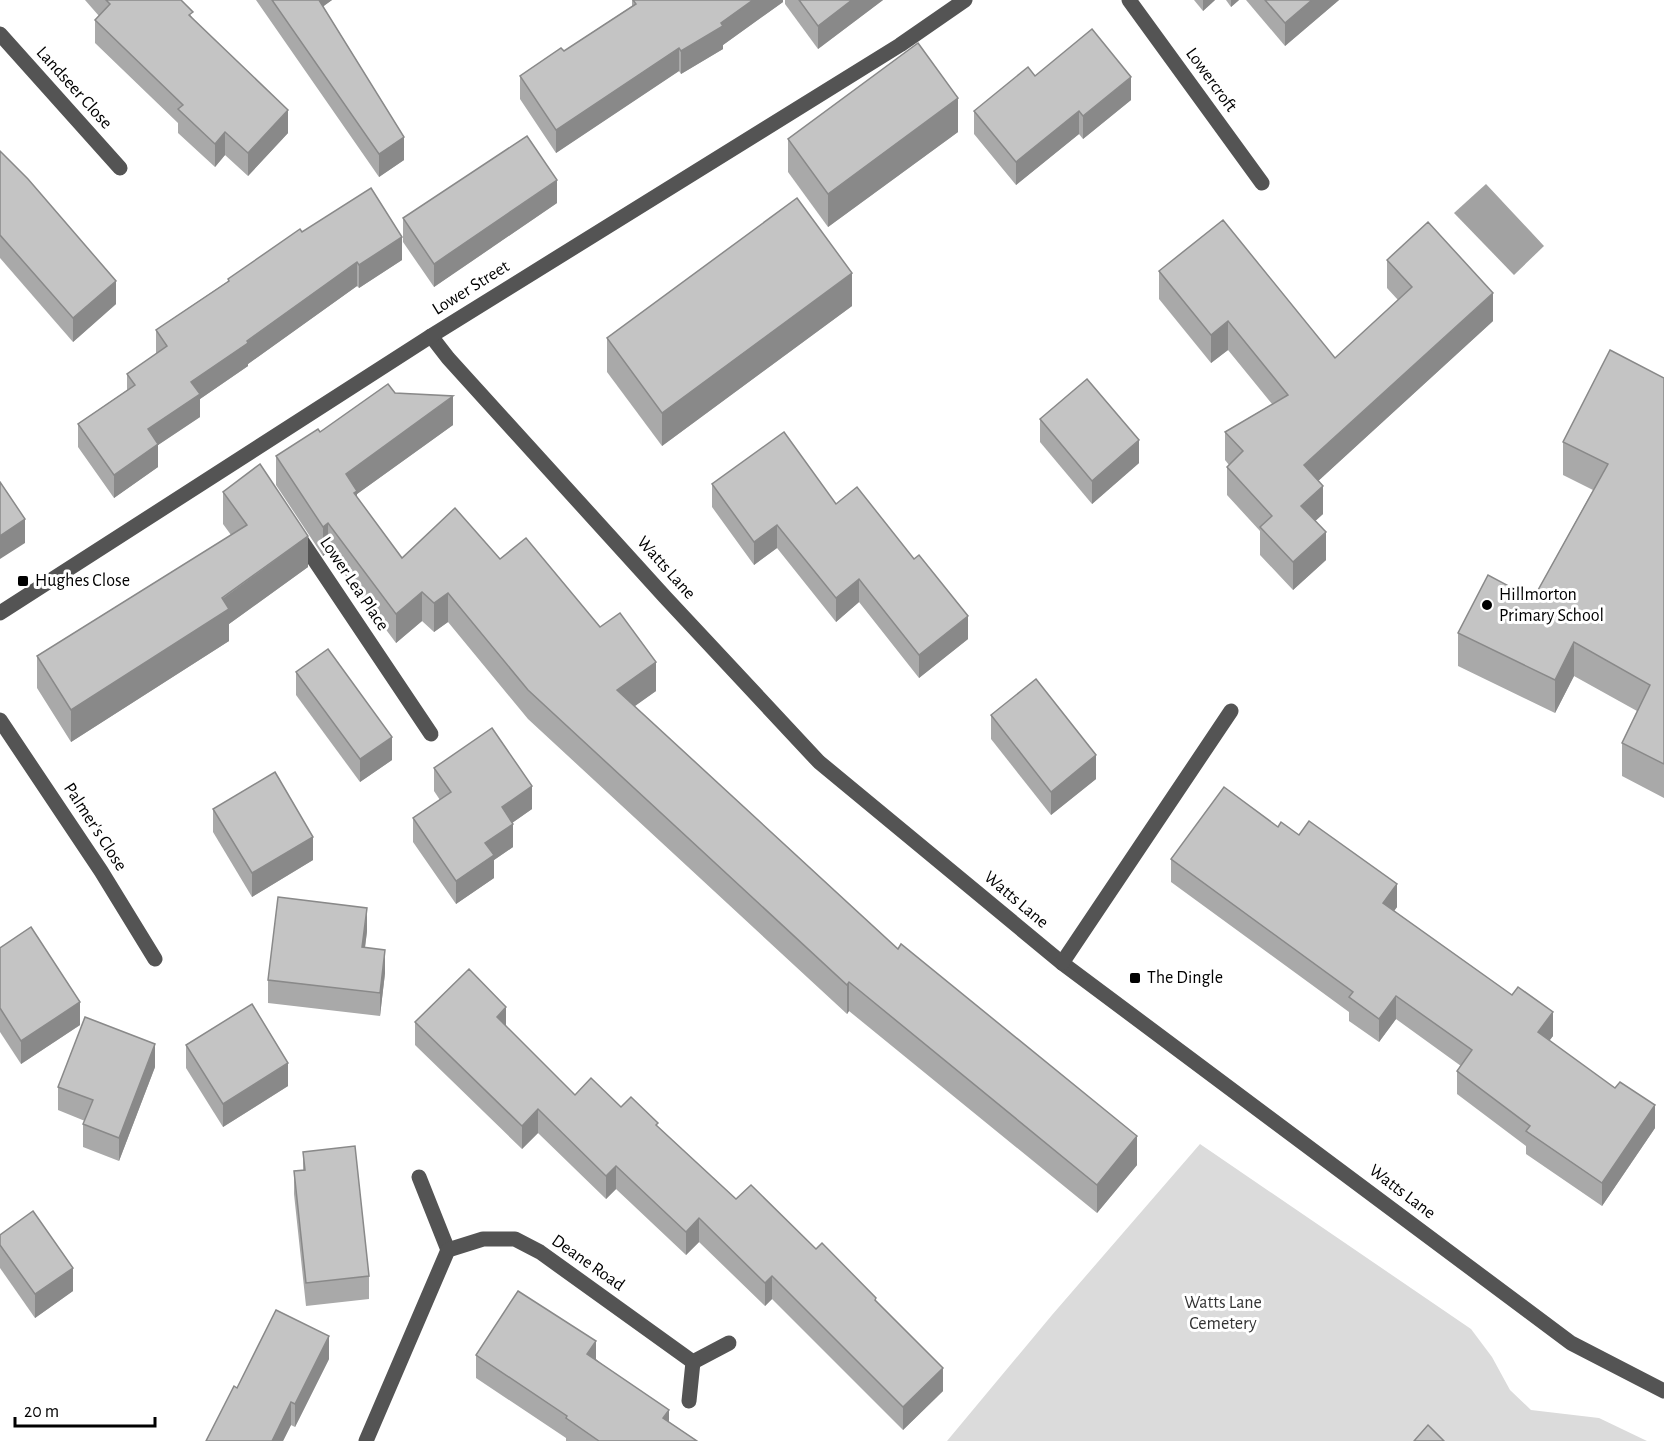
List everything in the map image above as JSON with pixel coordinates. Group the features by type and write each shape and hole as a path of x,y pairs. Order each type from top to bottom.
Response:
{"street":[{"name":"Lower Street","path":"0,613 248,461 431,336 900,45 965,0"},
{"name":"Lowercroft","path":"1129,0 1262,183"},
{"name":"Landseer Close","path":"0,34 120,168"},
{"name":"Watts Lane","path":"431,336 448,358 641,570 819,762 1062,963 1571,1343 1664,1391"},
{"name":"Lower Lea Place","path":"291,525 431,734"},
{"path":"1062,963 1231,711"},
{"name":"Palmer's Close","path":"0,720 101,871 155,959"},
{"path":"366,1441 448,1250 419,1177"},
{"name":"Deane Road","path":"448,1250 483,1239 515,1239 540,1252 693,1362"},
{"path":"689,1401 693,1362 729,1343"}],"green space":[{"name":"Watts Lane Cemetery","path":"1200,1144 1471,1329 1492,1357 1510,1390 1531,1410 1599,1418 1647,1441 947,1441"}],"shaded area":[{"path":"1486,184 1544,246 1514,275 1454,213"}],"building":[{"path":"106,0 181,0 193,12 189,15 288,110 248,153 225,132 215,144 178,109 183,105 95,20 110,4"},
{"path":"272,0 319,0 404,137 379,154"},
{"path":"633,0 753,0 721,23 723,26 681,51 679,48 556,130 520,76 561,48 564,51 636,4"},
{"path":"799,0 852,0 818,26"},
{"path":"1265,0 1312,0 1285,23"},
{"path":"1092,29 1131,77 1083,116 1079,111 1016,162 974,111 1028,67 1035,76"},
{"path":"918,43 958,98 828,194 788,139"},
{"path":"527,136 557,180 434,264 403,218"},
{"path":"0,151 28,179 116,281 73,318 0,235"},
{"path":"371,188 402,237 359,265 357,262 191,382 200,394 148,429 158,444 114,475 78,424 135,385 127,374 167,346 156,330 229,281 228,279 300,229 302,232"},
{"path":"797,198 852,273 662,413 607,338"},
{"path":"1223,220 1335,358 1412,287 1387,260 1428,222 1493,293 1304,465 1323,486 1301,506 1326,532 1293,562 1260,527 1272,516 1227,467 1243,451 1225,432 1288,395 1228,321 1211,335 1159,271"},
{"path":"1610,350 1664,378 1664,764 1622,743 1650,685 1574,642 1555,680 1458,633 1488,575 1533,599 1608,464 1563,442"},
{"path":"1087,379 1139,440 1092,481 1040,419"},
{"path":"388,384 395,393 453,396 346,474 357,491 354,493 402,558 455,508 500,559 526,538 600,627 620,613 656,662 617,690 898,949 901,944 1137,1136 1097,1185 849,982 847,985 528,690 448,593 434,603 422,592 396,614 328,523 323,527 276,456 318,429 320,432"},
{"path":"784,432 836,504 857,487 914,559 919,555 968,616 919,655 859,579 836,598 777,525 754,542 712,484"},
{"path":"260,464 308,536 222,598 229,609 71,710 37,656 247,525 223,492"},
{"path":"0,482 25,519 0,536"},
{"path":"328,649 392,737 360,759 296,672"},
{"path":"1036,679 1096,755 1051,792 991,715"},
{"path":"492,728 532,786 502,807 513,824 485,843 494,855 456,881 413,818 451,792 434,768"},
{"path":"275,772 313,837 252,873 213,809"},
{"path":"1224,787 1278,827 1281,822 1299,835 1309,821 1397,884 1383,903 1512,995 1518,987 1553,1012 1538,1032 1615,1088 1620,1082 1655,1105 1602,1183 1526,1131 1530,1126 1457,1071 1472,1050 1396,996 1379,1019 1349,997 1353,992 1171,859"},
{"path":"278,897 367,908 362,947 385,950 380,993 268,980"},
{"path":"31,927 80,1002 21,1041 0,1008 0,948"},
{"path":"469,969 506,1007 497,1017 575,1095 591,1078 621,1107 631,1097 658,1123 656,1125 736,1199 751,1185 816,1249 822,1243 943,1368 903,1407 772,1276 765,1283 699,1218 686,1232 616,1166 606,1176 538,1109 522,1126 415,1022"},
{"path":"252,1004 288,1063 223,1104 186,1045"},
{"path":"85,1017 155,1044 119,1138 83,1124 93,1100 58,1087"},
{"path":"355,1146 369,1276 306,1283 294,1171 305,1170 303,1152"},
{"path":"33,1211 73,1268 35,1294 0,1245 0,1235"},
{"path":"518,1291 596,1341 587,1354 669,1410 663,1418 697,1441 599,1441 566,1418 567,1416 476,1355"},
{"path":"276,1310 329,1336 295,1404 291,1402 272,1441 206,1441 234,1386 237,1388"},
{"path":"1428,1425 1444,1441 1414,1441"}],"place":[{"name":"Hughes Close","path":"23,581"},
{"name":"Hillmorton Primary School","path":"1487,605"},
{"name":"The Dingle","path":"1135,978"}]}
